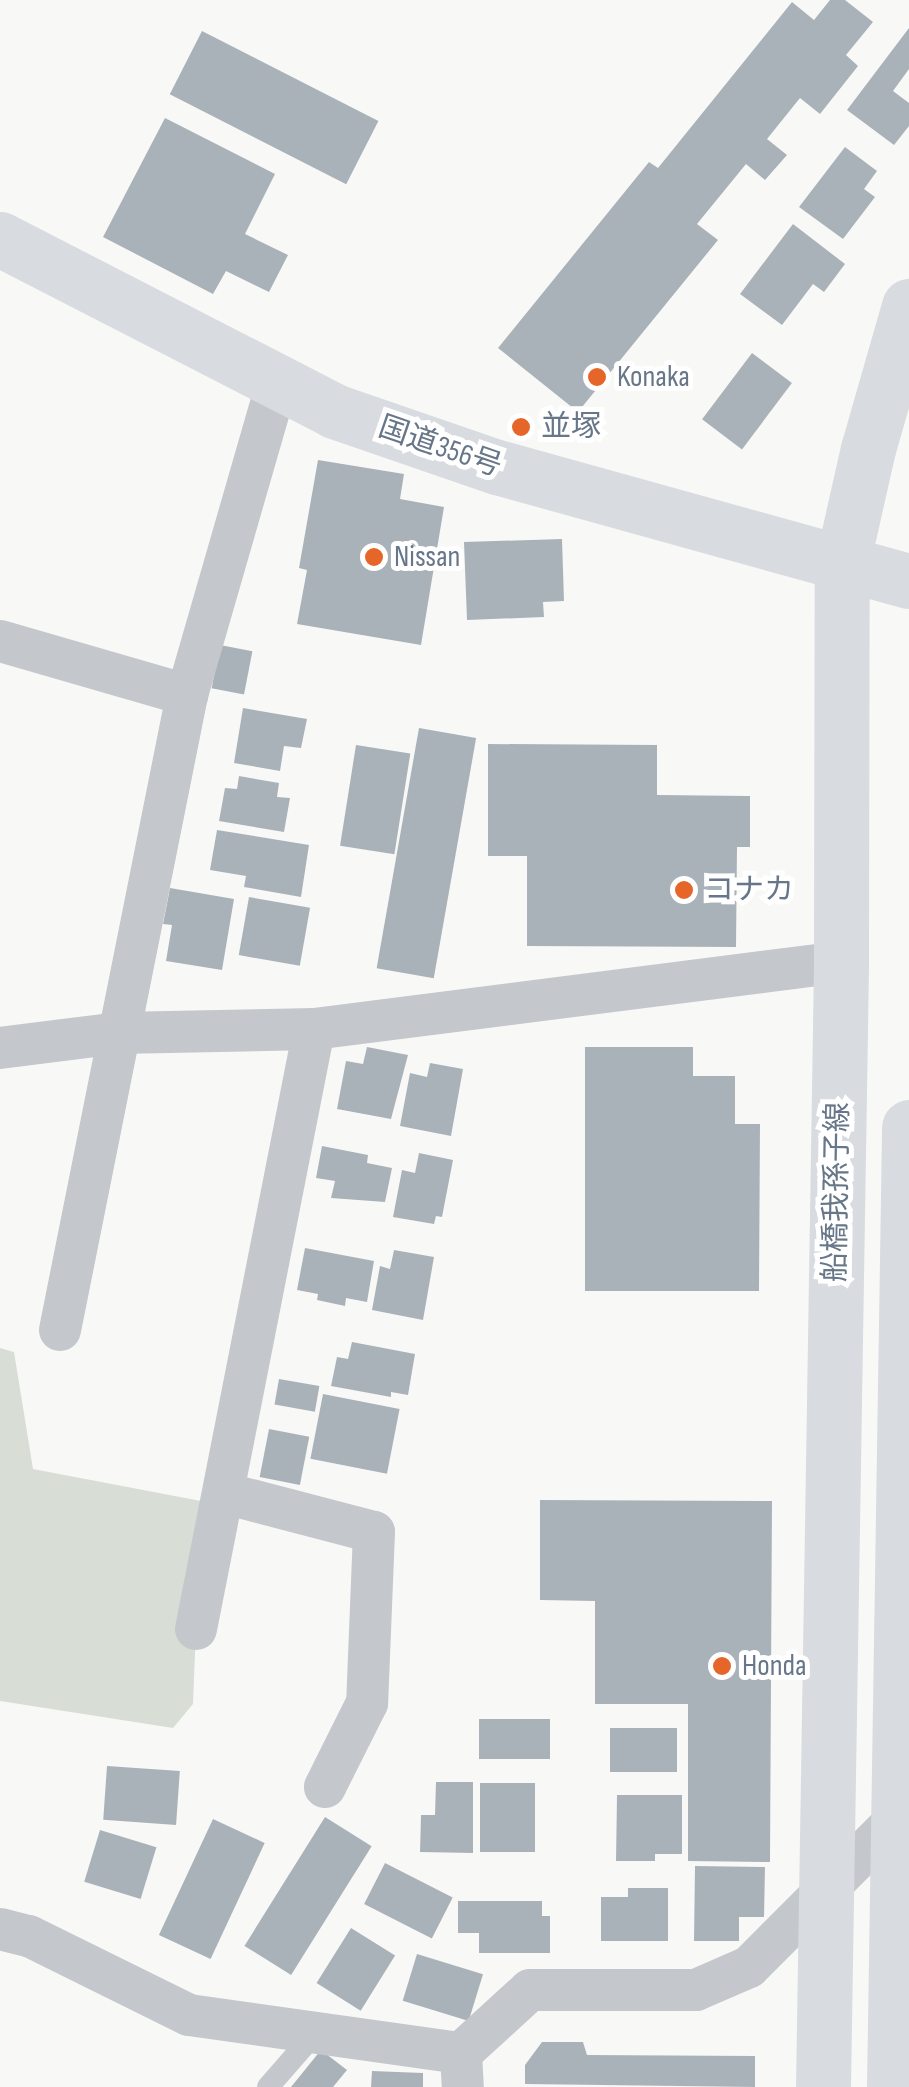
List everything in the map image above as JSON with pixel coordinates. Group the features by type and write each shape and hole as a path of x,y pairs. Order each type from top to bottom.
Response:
{"main road":[{"name":"国道356号","path":"0,239 334,411 498,467 909,581"},
{"name":"船橋我孫子線","path":"823,2087 841,962 842,564 868,449 909,306"},
{"path":"894,2087 909,1127"}],"street":[{"path":"60,1330 187,695 277,384"},
{"path":"0,642 187,695"},
{"path":"0,1048 119,1033 314,1029 841,962"},
{"path":"196,1629 314,1029"},
{"path":"224,1493 374,1532 366,1704 325,1788"},
{"path":"0,1930 29,1936 189,2015 316,2032 462,2070 530,1990 696,1990 749,1967 897,1820"}],"lane":[{"path":"268,2087 316,2032"}],"shaded area":[{"path":"0,1348 14,1352 33,1469 201,1501 193,1704 173,1728 0,1701"}],"building":[{"path":"830,0 845,0 873,22 846,55 858,66 820,114 800,98 767,139 787,155 765,180 746,164 697,224 718,240 578,412 498,348 649,162 658,168 792,2 814,20"},
{"path":"909,28 909,69 893,91 909,103 909,126 894,145 847,110"},
{"path":"202,31 378,121 346,184 170,94"},
{"path":"165,118 275,174 245,234 288,255 269,292 226,271 213,294 103,237"},
{"path":"845,147 877,171 864,189 875,197 843,239 799,207"},
{"path":"793,224 845,264 824,292 813,284 782,325 740,294"},
{"path":"752,353 792,383 742,449 702,419"},
{"path":"318,460 404,474 400,499 444,507 421,645 297,624 307,570 299,568"},
{"path":"562,539 564,601 543,602 544,617 467,620 464,542"},
{"path":"220,645 252,651 244,694 212,688"},
{"path":"243,708 307,719 301,748 284,746 280,771 234,763"},
{"path":"419,728 476,738 434,978 377,968"},
{"path":"488,744 657,745 657,795 750,796 750,847 737,847 736,947 527,946 527,856 488,856"},
{"path":"356,745 410,754 394,854 340,846"},
{"path":"239,776 279,783 277,797 290,798 284,832 219,821 225,788 237,789"},
{"path":"217,830 309,845 301,897 244,887 246,876 210,870"},
{"path":"170,888 234,899 222,970 166,961 172,925 163,924"},
{"path":"249,897 310,908 300,966 239,955"},
{"path":"367,1047 408,1055 391,1119 337,1109 346,1061 363,1064"},
{"path":"585,1047 693,1047 693,1076 735,1076 735,1124 760,1124 759,1291 585,1291"},
{"path":"430,1063 463,1069 451,1136 400,1126 410,1073 427,1077"},
{"path":"322,1146 368,1155 367,1163 392,1168 385,1202 331,1198 335,1181 316,1178"},
{"path":"419,1153 453,1160 442,1217 436,1216 434,1224 393,1217 402,1170 415,1173"},
{"path":"305,1248 374,1261 367,1302 346,1298 345,1306 317,1300 318,1294 297,1290"},
{"path":"394,1250 434,1257 423,1320 372,1310 380,1266 390,1269"},
{"path":"352,1342 415,1354 408,1395 391,1392 391,1397 331,1386 337,1357 348,1359"},
{"path":"279,1379 319,1386 315,1412 274,1405"},
{"path":"323,1394 400,1409 387,1474 310,1459"},
{"path":"269,1429 309,1437 300,1485 260,1477"},
{"path":"540,1500 772,1501 770,1862 688,1861 688,1704 595,1704 595,1601 540,1600"},
{"path":"479,1719 550,1719 550,1759 479,1759"},
{"path":"610,1728 677,1728 677,1772 610,1772"},
{"path":"107,1766 180,1771 176,1825 103,1820"},
{"path":"436,1782 473,1782 473,1853 420,1852 421,1815 435,1815"},
{"path":"480,1783 535,1783 535,1852 480,1852"},
{"path":"617,1795 682,1795 682,1854 655,1854 655,1861 616,1861"},
{"path":"325,1817 372,1846 291,1975 244,1946"},
{"path":"213,1819 265,1843 211,1959 159,1935"},
{"path":"100,1830 156,1847 141,1899 84,1882"},
{"path":"385,1863 453,1898 432,1938 364,1904"},
{"path":"695,1866 765,1867 764,1917 739,1917 739,1941 694,1941"},
{"path":"628,1888 668,1888 668,1941 601,1941 601,1897 628,1897"},
{"path":"458,1901 542,1901 542,1916 550,1916 550,1953 479,1953 479,1933 458,1933"},
{"path":"351,1928 395,1956 361,2011 317,1983"},
{"path":"417,1954 483,1974 469,2021 403,2001"},
{"path":"542,2042 583,2042 587,2055 755,2056 755,2087 525,2084 525,2065"},
{"path":"321,2050 347,2070 333,2087 291,2087"},
{"path":"372,2071 423,2073 423,2087 371,2087"}],"place":[{"name":"Konaka","path":"597,377"},
{"name":"並塚","path":"521,427"},
{"name":"Nissan","path":"374,557"},
{"name":"コナカ","path":"684,890"},
{"name":"Honda","path":"722,1666"}]}
